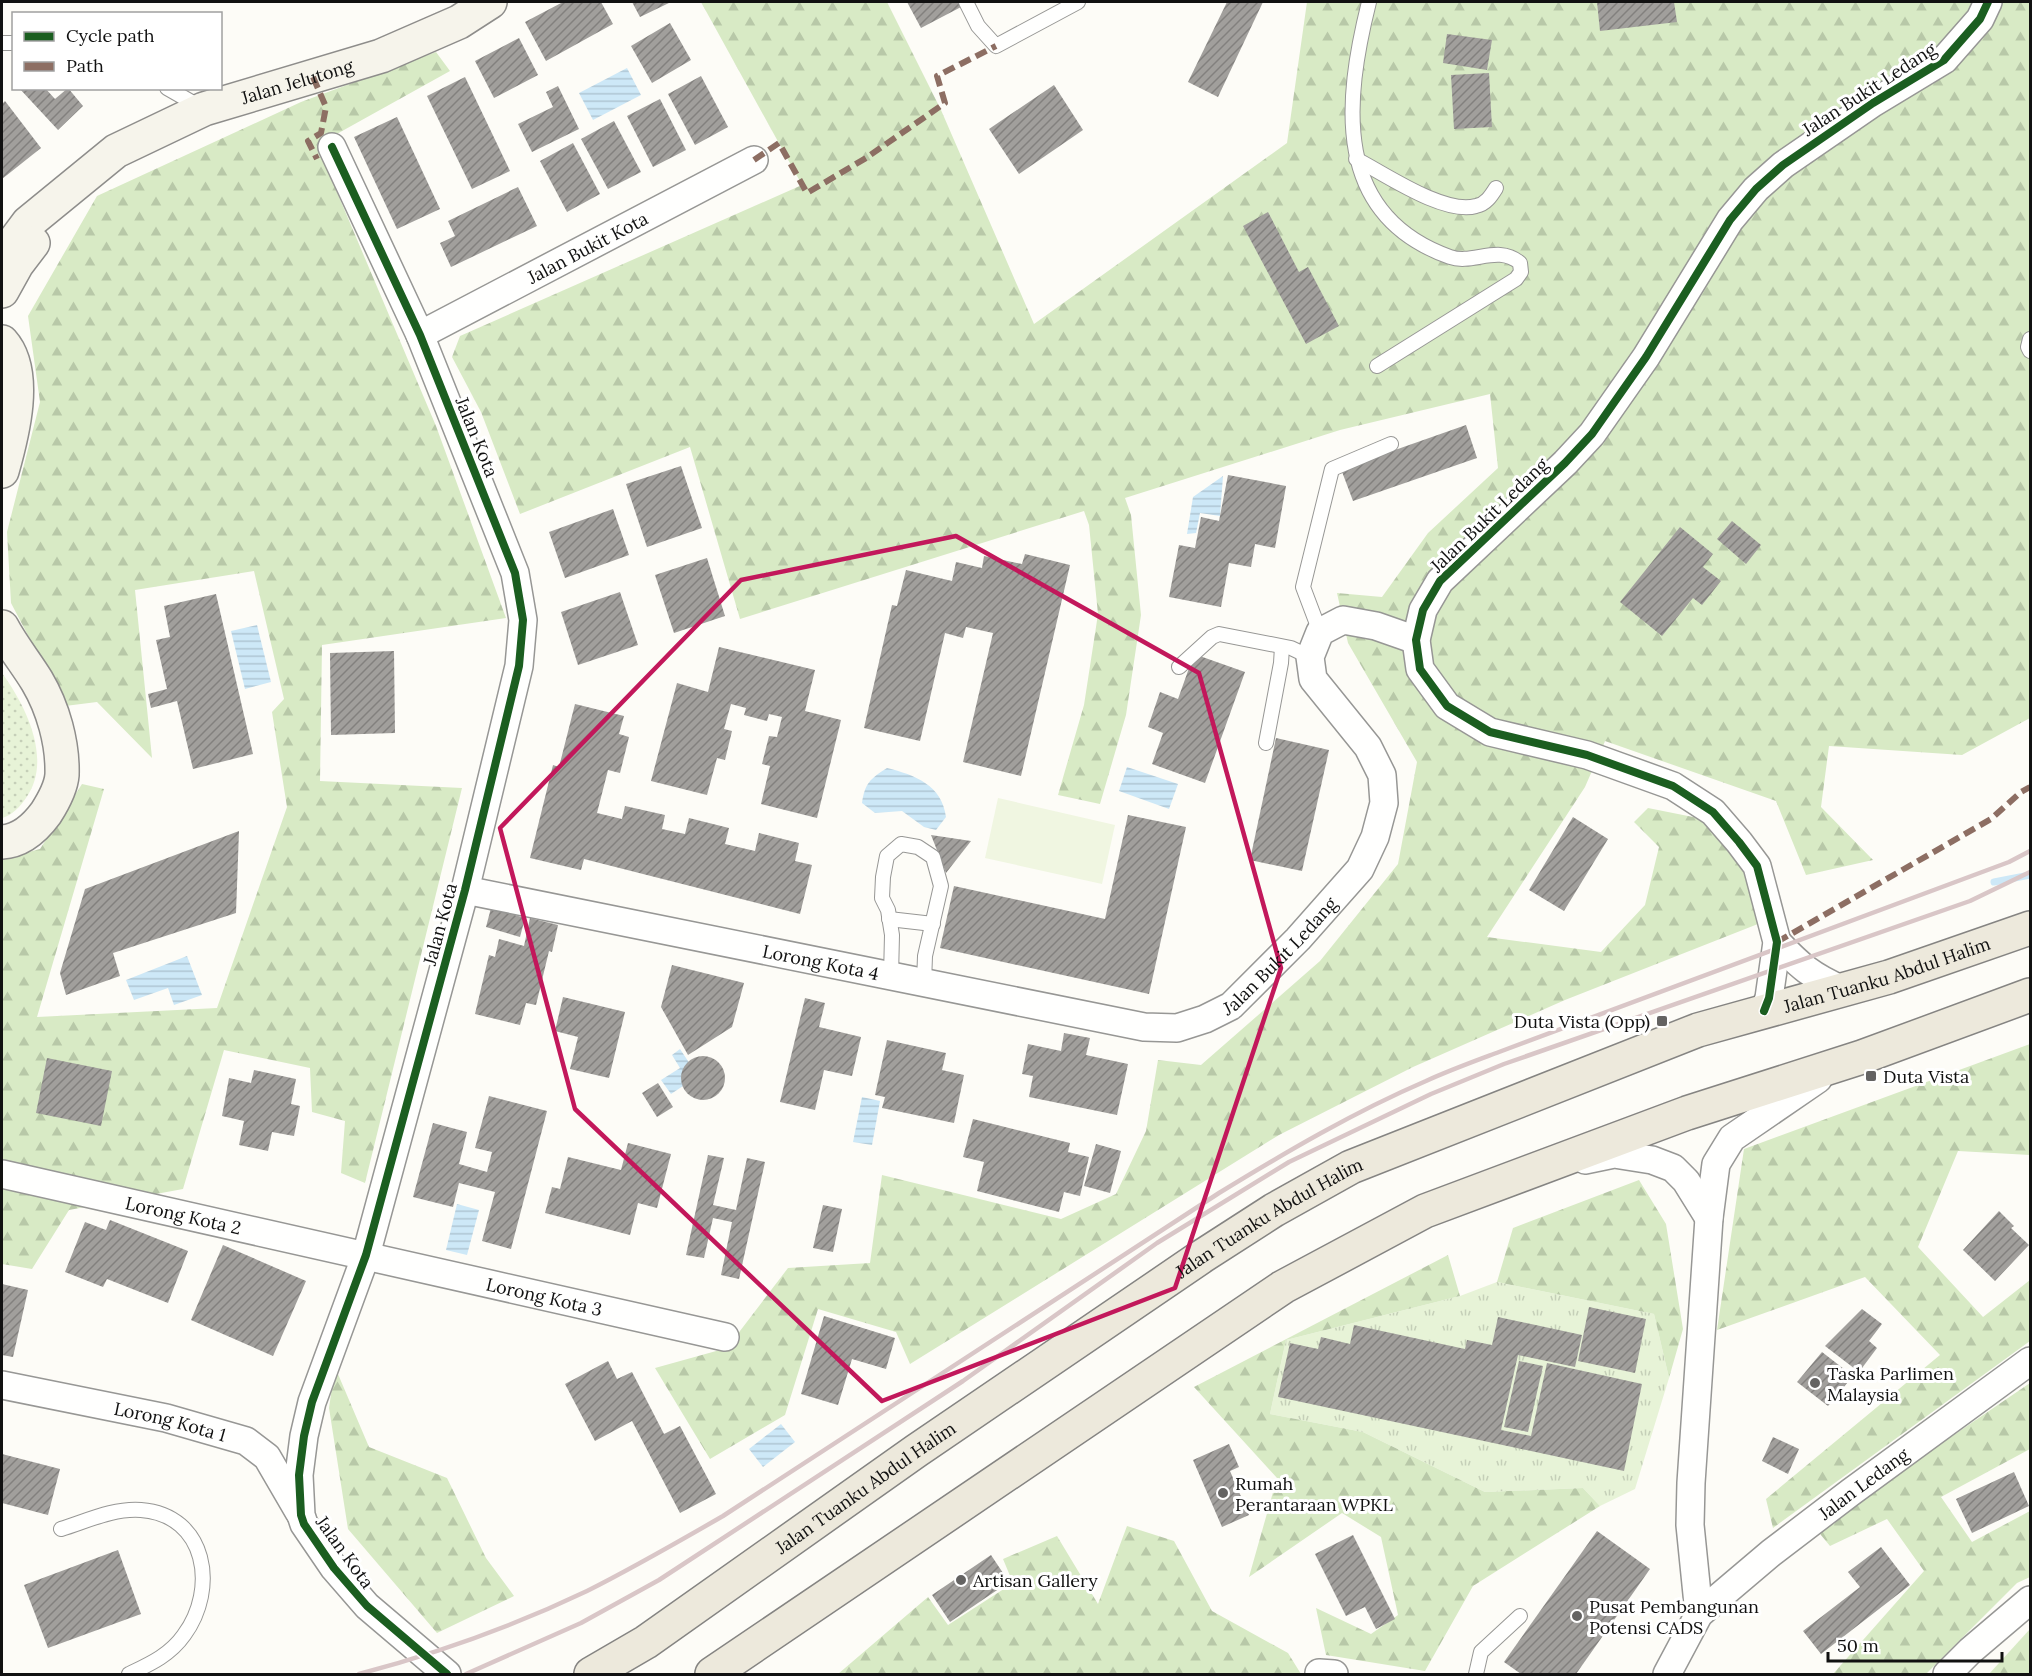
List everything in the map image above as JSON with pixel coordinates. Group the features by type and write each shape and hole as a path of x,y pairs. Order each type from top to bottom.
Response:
{"main road":[{"name":"Jalan Tuanku Abdul Halim","path":"592,1672 646,1642 916,1451 1181,1270 1274,1210 1351,1167 1698,1030 1889,977 2031,928"},
{"path":"714,1674 1283,1287 1425,1211 1687,1113 1862,1057 2031,995"}],"street":[{"name":"Jalan Jelutong","path":"2,258 28,223 116,151 204,109 381,56 459,22 490,2"},
{"name":"Jalan Bukit Ledang","path":"1764,1011 1769,998 1777,942 1757,866 1713,812 1673,786 1587,755 1490,732 1447,706 1420,669 1416,640 1423,610 1440,581 1565,464 1592,434 1646,357 1730,220 1756,189 1783,165 1873,103 1944,60 1980,19 1988,2"},
{"name":"Jalan Kota","path":"332,147 420,335 515,573 524,620 519,666 465,890 366,1255 312,1402 304,1436 299,1474 301,1515 304,1524 334,1568 367,1606 447,1674"},
{"name":"Jalan Bukit Kota","path":"420,335 754,160"},
{"name":"Jalan Jelutong","path":"2,291 17,264 77,183"},
{"path":"2,471 16,412 15,374 4,344 14,297 41,232"},
{"path":"1310,657 1320,632 1343,620 1376,626 1416,640"},
{"path":"2,627 12,647 37,681 51,711 60,746 62,776 54,801 37,825 13,842 2,842"},
{"name":"Jalan Bukit Ledang","path":"1177,1028 1204,1019 1231,1006 1298,939 1360,869 1375,837 1384,803 1382,775 1368,747 1313,679 1310,657"},
{"name":"Lorong Kota 4","path":"465,890 1144,1027 1177,1028"},
{"name":"Jalan Bukit Ledang","path":"1777,942 1801,967 1822,981 1843,990"},
{"path":"1700,1614 1690,1525 1690,1484 1709,1218 1716,1164 1732,1138 1809,1083 1862,1057"},
{"path":"1522,1174 1614,1154 1652,1160 1673,1168 1686,1181 1709,1218"},
{"name":"Lorong Kota 2","path":"2,1174 366,1255"},
{"name":"Lorong Kota 3","path":"366,1255 725,1337"},
{"name":"Jalan Ledang","path":"1667,1674 1700,1614 1772,1553 1851,1492 2031,1361"},
{"name":"Lorong Kota 1","path":"2,1385 166,1418 246,1441 267,1457 301,1515"},
{"path":"1947,1674 1970,1651 2031,1600"}],"lane":[{"path":"966,2 978,26 996,46 1077,2"},
{"path":"1369,2 1353,82 1352,128 1356,159 1370,195 1390,220 1418,244 1454,258 1512,256 1520,263 1521,272 1516,279 1377,366"},
{"path":"171,90 204,109"},
{"path":"1356,159 1427,197 1449,205 1465,208 1478,206 1489,199 1496,188"},
{"path":"2031,339 2028,347 2031,351"},
{"path":"1320,632 1303,587 1332,468 1391,444"},
{"path":"1179,667 1215,634 1291,648 1310,657"},
{"path":"1266,743 1282,646"},
{"path":"891,976 892,935 890,919 882,898 883,877 887,856 901,844 918,847 933,857 941,886 925,956 924,983"},
{"path":"890,919 933,924"},
{"path":"61,1529 117,1511 141,1510 164,1516 181,1526 196,1543 203,1569 202,1594 196,1616 183,1637 164,1657 129,1674"},
{"path":"1476,1674 1481,1652 1520,1616"}],"highlighted area":[{"path":"956,536 1199,673 1281,968 1175,1288 882,1401 575,1109 500,828 741,580"}],"green space":[{"path":"701,2 887,2 941,110 1034,324 1287,143 1307,2 2030,2 2030,718 1962,755 1829,746 1821,807 1873,860 1806,875 1776,801 1605,741 1585,787 1487,937 1601,952 1645,905 1659,847 1634,822 1648,808 1698,818 1737,855 1763,922 1565,1000 1413,1067 1279,1135 910,1364 896,1332 818,1309 785,1415 710,1459 655,1368 727,1348 788,1268 870,1263 882,1175 1061,1219 1116,1194 1146,1131 1158,1060 1201,1065 1320,961 1398,864 1417,762 1348,643 1337,593 1382,597 1428,533 1498,468 1490,394 1340,430 1125,498 1131,515 1141,615 1126,715 1100,804 1058,795 1084,705 1098,614 1089,525 1084,511 740,619 690,447 520,514 481,412 452,357 460,336 802,185"},
{"path":"436,52 450,71 317,145 436,426 506,618 322,645 320,781 462,788 365,1183 341,1173 345,1121 312,1112 310,1068 224,1050 183,1189 69,1210 32,1269 2,1264 2,859 40,849 82,784 104,789 37,1017 217,1008 287,807 272,712 284,699 254,571 135,590 152,758 97,702 65,706 11,603 7,532 40,402 28,316 97,196 301,102"},
{"path":"2,673 20,701 27,717 37,750 37,767 34,783 26,798 9,815 2,818"},
{"path":"998,798 1115,825 1102,884 985,858"},
{"path":"2030,1044 2030,1155 1958,1151 1918,1247 1983,1317 2030,1280 2030,1341 1773,1528 1766,1499 1940,1355 1865,1277 1717,1330 1744,1149"},
{"path":"1639,1180 1666,1224 1683,1329 1669,1378 1654,1314 1497,1282 1513,1228"},
{"path":"1448,1255 1460,1296 1286,1340 1270,1414 1363,1432 1485,1492 1583,1488 1600,1506 1473,1586 1425,1671 1326,1655 1316,1608 1371,1634 1398,1615 1381,1537 1342,1513 1249,1577 1277,1478 1194,1387"},
{"path":"1497,1282 1654,1314 1669,1378 1635,1489 1600,1506 1583,1488 1485,1492 1363,1432 1270,1414 1286,1340 1460,1296"},
{"path":"335,1367 369,1447 447,1478 486,1558 514,1596 437,1633 348,1529 329,1408"},
{"path":"2030,1383 2030,1449 1941,1497 1972,1542 2030,1511 2030,1577 2017,1583 1926,1674 1833,1674 1924,1571 1887,1519 1830,1546 1816,1529"},
{"path":"1127,1526 1174,1541 1212,1611 1288,1653 1301,1674 838,1674 928,1597 948,1625 1013,1583 1003,1559 1057,1536 1098,1604"},
{"path":"2030,1629 2030,1674 1989,1674"}],"water":[{"path":"627,68 641,95 593,120 579,93"},
{"path":"1223,476 1220,516 1200,513 1196,533 1187,534 1193,497"},
{"path":"257,625 271,682 245,689 231,631"},
{"path":"1127,767 1178,784 1169,809 1119,791"},
{"path":"887,768 917,778 933,789 939,797 946,817 936,830 924,827 902,811 875,813 862,803 869,782"},
{"path":"187,956 202,995 174,1005 168,988 134,1000 126,980"},
{"path":"680,1049 698,1076 671,1094 661,1080 680,1068 672,1055"},
{"path":"862,1097 880,1101 872,1145 853,1142"},
{"path":"457,1204 479,1210 467,1255 446,1250"},
{"path":"781,1424 795,1442 763,1467 749,1449"}],"building":[{"path":"563,2 601,2 613,24 546,61 525,22"},
{"path":"632,2 671,2 640,17"},
{"path":"907,2 958,2 961,7 921,28"},
{"path":"1227,2 1263,2 1218,97 1188,82"},
{"path":"1597,2 1674,2 1677,22 1600,31"},
{"path":"670,23 691,60 652,83 631,46"},
{"path":"1447,34 1492,40 1487,70 1443,63"},
{"path":"519,38 538,75 494,98 475,61"},
{"path":"1489,73 1492,127 1454,129 1451,75"},
{"path":"701,76 728,127 695,145 668,94"},
{"path":"465,77 510,171 472,189 427,96"},
{"path":"1054,85 1083,130 1019,174 989,129"},
{"path":"558,86 579,129 532,152 518,124 553,107 546,92"},
{"path":"21,90 47,90 55,99 66,90 70,90 83,106 58,130"},
{"path":"660,99 686,150 653,167 627,116"},
{"path":"5,101 41,148 2,179 2,104"},
{"path":"397,117 440,209 397,229 354,137"},
{"path":"614,121 641,172 608,189 581,139"},
{"path":"573,143 600,194 567,212 540,161"},
{"path":"518,187 537,226 451,267 440,243 455,236 448,221"},
{"path":"1268,212 1299,272 1308,267 1339,326 1306,344 1243,226"},
{"path":"1466,425 1477,458 1353,501 1341,469"},
{"path":"681,466 702,528 647,547 626,484"},
{"path":"1228,475 1286,486 1275,548 1255,544 1251,567 1229,563 1221,607 1169,597 1179,545 1195,548 1201,517 1219,521"},
{"path":"613,509 629,555 565,578 549,532"},
{"path":"1732,521 1761,545 1746,564 1717,539"},
{"path":"1680,527 1713,554 1703,567 1721,581 1702,605 1693,598 1662,636 1620,602"},
{"path":"1025,554 1070,565 1021,776 963,762 993,633 966,627 963,638 945,633 920,741 864,728 892,605 897,606 906,570 952,581 956,562 982,568 984,556 1022,564"},
{"path":"707,558 725,616 674,633 655,575"},
{"path":"620,592 638,645 578,665 561,612"},
{"path":"216,594 253,754 193,769 177,701 151,708 148,694 167,689 156,640 170,637 164,606"},
{"path":"719,647 815,670 805,711 841,720 817,818 761,804 770,766 762,764 769,736 777,737 782,717 769,714 767,721 744,715 746,708 731,704 724,729 732,731 725,760 717,758 707,795 651,781 677,683 708,692"},
{"path":"394,651 395,733 331,735 330,653"},
{"path":"1194,654 1245,672 1205,783 1152,764 1163,733 1148,727 1160,692 1178,699"},
{"path":"575,704 624,716 619,734 629,737 620,773 608,770 597,813 622,819 625,806 665,815 662,829 685,834 689,818 729,828 725,844 755,851 759,833 799,843 795,861 812,865 800,914 584,859 581,870 530,858 553,765 559,767"},
{"path":"1276,738 1329,750 1302,871 1250,860"},
{"path":"1128,815 1186,827 1149,994 940,948 954,886 1105,919"},
{"path":"1573,817 1608,839 1564,911 1529,890"},
{"path":"239,831 236,913 113,953 120,976 66,995 60,973 85,889"},
{"path":"931,835 971,841 946,873"},
{"path":"491,908 525,918 520,937 486,927"},
{"path":"530,918 558,925 536,1005 526,1003 520,1025 475,1014 489,955 495,957 499,939 524,946"},
{"path":"672,965 744,983 732,1027 688,1055 661,1007"},
{"path":"563,997 625,1012 609,1078 570,1069 578,1037 555,1031"},
{"path":"805,998 825,1003 819,1027 861,1037 852,1076 824,1070 815,1110 780,1102"},
{"path":"1064,1033 1090,1038 1086,1055 1128,1064 1117,1115 1029,1097 1033,1076 1022,1074 1028,1044 1061,1051"},
{"path":"887,1040 946,1053 942,1070 964,1075 954,1123 882,1108 885,1097 875,1095"},
{"path":"703,1056 718,1063 725,1078 718,1093 703,1100 688,1093 681,1078 688,1063"},
{"path":"47,1058 112,1071 101,1126 36,1113"},
{"path":"254,1070 296,1079 291,1104 300,1106 294,1136 272,1132 268,1151 239,1145 244,1121 222,1116 229,1078 251,1083"},
{"path":"658,1083 673,1107 657,1117 642,1093"},
{"path":"489,1096 547,1111 511,1249 482,1241 495,1192 459,1183 453,1207 413,1197 433,1123 467,1132 459,1164 487,1172 492,1152 475,1148"},
{"path":"973,1119 1070,1143 1068,1152 1089,1157 1080,1196 1064,1192 1059,1212 977,1191 984,1162 963,1157"},
{"path":"628,1143 671,1154 657,1208 638,1203 630,1235 545,1213 552,1187 560,1189 568,1157 621,1170"},
{"path":"1096,1144 1121,1151 1110,1193 1084,1186"},
{"path":"708,1155 724,1158 713,1205 736,1210 747,1158 765,1162 739,1279 721,1275 732,1222 713,1218 704,1258 686,1255"},
{"path":"823,1205 842,1209 833,1252 813,1248"},
{"path":"1999,1211 2014,1226 2011,1228 2029,1245 1995,1281 1963,1250"},
{"path":"110,1220 188,1251 168,1303 107,1279 103,1287 65,1272 85,1222 106,1230"},
{"path":"223,1245 306,1281 273,1356 191,1320"},
{"path":"2,1284 28,1290 13,1357 2,1355"},
{"path":"1589,1307 1646,1319 1635,1373 1578,1361"},
{"path":"1862,1309 1882,1324 1869,1341 1877,1348 1859,1372 1825,1346"},
{"path":"824,1316 895,1338 886,1369 852,1359 838,1405 801,1394"},
{"path":"1498,1317 1582,1335 1575,1367 1518,1355 1501,1430 1531,1436 1547,1363 1642,1384 1624,1471 1278,1397 1290,1343 1318,1349 1321,1337 1350,1344 1354,1325 1465,1349 1467,1340 1492,1345"},
{"path":"1822,1352 1853,1376 1828,1406 1797,1382"},
{"path":"608,1361 617,1379 632,1372 664,1434 680,1426 716,1494 680,1513 632,1421 595,1441 565,1384"},
{"path":"1519,1361 1543,1366 1528,1432 1504,1427"},
{"path":"1773,1437 1799,1449 1788,1474 1762,1461"},
{"name":"Rumah Perantaraan WPKL","path":"1229,1444 1239,1467 1230,1471 1249,1515 1222,1527 1193,1460"},
{"path":"2,1454 60,1469 48,1515 2,1503"},
{"path":"2014,1472 2029,1506 1972,1533 1956,1499"},
{"name":"Pusat Pembangunan Potensi CADS","path":"1597,1531 1650,1569 1576,1674 1521,1674 1504,1662"},
{"path":"1353,1535 1395,1619 1376,1629 1365,1607 1346,1616 1315,1554"},
{"path":"1881,1547 1910,1585 1821,1654 1803,1631 1860,1587 1848,1572"},
{"path":"118,1550 141,1614 48,1648 24,1585"},
{"path":"991,1555 1009,1582 950,1622 932,1595"}],"waterway":[{"path":"1994,882 2030,875"}],"railway":[{"path":"359,1674 446,1648 532,1616 587,1591 655,1555 723,1516 1219,1193 1347,1119 1399,1093 1462,1066 2009,862 2030,851"},
{"path":"466,1674 581,1623 659,1580 963,1381 1157,1243 1289,1162 1431,1094 1504,1064 1970,901 2030,872"}],"marked path":[{"path":"754,160 779,143 807,193 866,158 945,103 937,76 996,46"},
{"path":"313,77 326,107 321,133 308,141 317,159"},
{"path":"1777,942 1991,819 2021,792 2030,787"}],"cycle path":[{"path":"1764,1011 1769,998 1777,942 1757,866 1713,812 1673,786 1587,755 1490,732 1447,706 1420,669 1416,640 1423,610 1440,581 1565,463 1592,434 1646,357 1730,220 1756,189 1783,165 1873,103 1944,60 1980,19 1988,2"},
{"path":"332,147 420,335 515,573 523,620 519,666 465,890 366,1255 312,1402 304,1436 299,1475 301,1515 304,1524 334,1568 367,1606 447,1674"}],"place":[{"name":"Duta Vista (Opp)","path":"1662,1021"},
{"name":"Duta Vista","path":"1871,1076"},
{"name":"Taska Parlimen Malaysia","path":"1815,1383"},
{"name":"Rumah Perantaraan WPKL","path":"1223,1493"},
{"name":"Artisan Gallery","path":"961,1580"},
{"name":"Pusat Pembangunan Potensi CADS","path":"1577,1616"}]}
